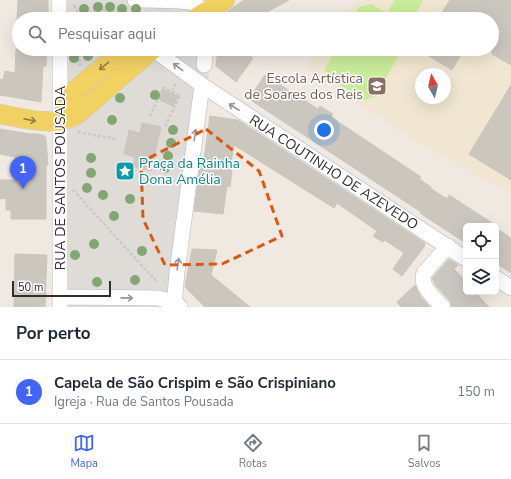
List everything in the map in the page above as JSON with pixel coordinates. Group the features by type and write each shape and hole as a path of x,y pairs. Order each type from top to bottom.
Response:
{"main road":[{"path":"209,12 225,0"},
{"path":"0,114 38,121 60,120 68,100 76,89 112,60 122,56"}],"street":[{"path":"135,0 182,1 193,3 201,8 201,12"},
{"name":"RUA DE SANTOS POUSADA","path":"60,56 60,302"},
{"path":"60,302 158,298 176,305 177,272 202,85 163,56"},
{"path":"204,65 205,56"},
{"name":"RUA COUTINHO DE AZEVEDO","path":"202,85 463,257"},
{"path":"443,307 424,287 422,277 448,246"},
{"path":"499,280 511,288"}],"path":[{"path":"93,12 115,12"},
{"path":"80,56 80,64 82,67 81,71"},
{"path":"171,91 179,79"},
{"path":"150,116 163,88 180,95 165,126"},
{"path":"76,131 117,139"},
{"path":"69,185 158,282"}],"highlighted area":[{"path":"206,129 259,171 282,236 222,264 165,265 143,219 141,162"}],"shaded area":[{"path":"55,0 219,0 217,12 55,12"},
{"name":"Escola Artística de Soares dos Reis","path":"362,0 511,0 511,194 419,143 306,68 313,56 499,56 499,12 342,12"},
{"name":"Praça da Rainha Dona Amélia","path":"55,56 211,56 179,294 173,307 52,307"}],"green space":[{"path":"395,0 423,0 417,12 388,12"},
{"path":"371,4 385,12 356,12 359,7"},
{"path":"332,56 398,56 376,96 365,100 328,78 325,69"}],"building":[{"path":"18,0 48,0 48,12 17,12"},
{"path":"244,0 289,0 267,12 227,12"},
{"path":"450,0 511,0 511,65 495,56 499,56 499,12 442,12"},
{"path":"16,56 47,56 46,66 43,66 41,102 0,95 0,79 3,80 5,71 15,73"},
{"path":"217,56 250,56 253,58 236,82 216,66"},
{"path":"429,56 460,56 452,70 451,68"},
{"path":"265,75 318,109 320,106 333,114 331,117 421,177 419,179 431,187 430,188 447,199 449,195 492,223 463,223 463,241 249,99"},
{"path":"511,85 511,180 469,154"},
{"path":"163,89 178,96 173,106 158,99"},
{"path":"210,116 238,120 425,243 424,247 402,276 393,269 404,253 385,240 383,242 373,236 377,231 337,203 334,208 234,145 230,169 232,170 230,187 227,186 223,214 194,211 201,159 204,160"},
{"path":"142,123 161,127 151,171 133,167 135,157 124,154 129,130 140,133"},
{"path":"0,129 45,136 48,165 46,165 46,219 11,219 11,210 6,210 6,198 0,199 0,180 18,180 15,157 0,154"},
{"path":"499,230 511,238 511,273 499,265"},
{"path":"192,249 217,250 211,275 250,307 205,307 185,287"},
{"path":"15,254 47,255 45,307 14,307"},
{"path":"449,259 458,265 454,269 463,279 463,295 478,295 489,307 452,307 450,301 436,286 432,278"},
{"path":"415,285 421,297 430,307 401,307 397,302"}],"place":[{"name":"Escola Artística de Soares dos Reis","path":"377,86"},
{"name":"Praça da Rainha Dona Amélia","path":"125,171"},
{"name":"Capela de São Crispim e São Crispiniano","path":"23,189"}]}
